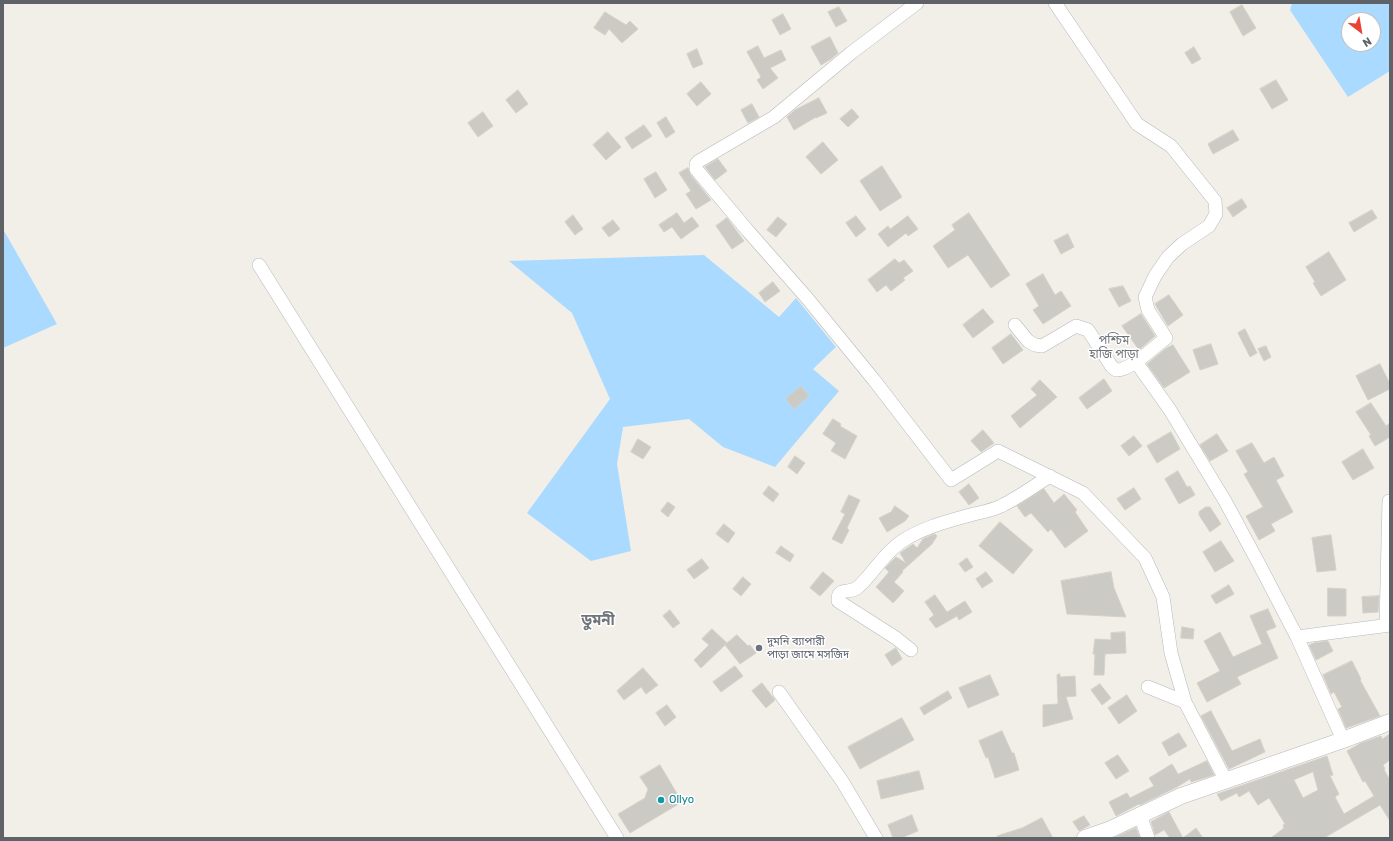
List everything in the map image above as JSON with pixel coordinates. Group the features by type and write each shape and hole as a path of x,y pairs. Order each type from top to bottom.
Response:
{"street":[{"path":"917,3 851,53 774,117 699,160 696,164 696,168 860,362 951,480 998,451 1083,493 1145,558 1163,597 1171,653 1185,702 1226,780"},
{"path":"1015,325 1028,341 1035,345 1042,346 1076,326 1088,330 1112,367 1121,371 1136,362 1166,338 1148,310 1145,297 1151,283 1168,257 1182,244 1209,226 1216,214 1215,201 1171,146 1137,124 1056,3"},
{"path":"259,265 617,838"},
{"path":"1136,362 1170,410 1225,501 1297,636 1343,740"},
{"path":"911,650 896,638 838,601 839,593 842,591 849,592 855,590 901,542 933,525 1000,507 1050,476"},
{"path":"1297,636 1388,625 1390,501"},
{"path":"1148,687 1185,702"},
{"path":"779,692 842,781 876,838"},
{"path":"1085,838 1111,829 1181,796 1343,740 1390,722"},
{"path":"1140,815 1148,838"}],"water":[{"path":"1292,3 1390,3 1390,71 1348,97 1290,10"},
{"path":"3,229 57,324 3,348"},
{"path":"704,255 779,317 796,298 836,347 813,369 839,391 775,467 723,447 689,419 623,427 617,464 631,551 591,561 527,513 610,399 572,313 509,261"}],"building":[{"path":"1242,5 1256,28 1243,36 1230,12"},
{"path":"839,7 847,21 836,27 828,12"},
{"path":"605,12 626,25 630,21 638,29 622,43 609,29 605,35 594,28"},
{"path":"783,14 791,29 780,35 772,20"},
{"path":"830,37 838,53 821,65 811,47"},
{"path":"758,46 764,58 781,50 786,60 770,68 778,78 763,89 757,80 761,77 747,52"},
{"path":"1194,47 1201,59 1192,64 1185,53"},
{"path":"697,49 703,64 693,68 687,54"},
{"path":"1276,80 1288,100 1272,109 1260,89"},
{"path":"701,82 711,94 697,106 687,94"},
{"path":"518,90 528,104 516,113 506,100"},
{"path":"819,98 827,113 816,117 794,130 787,117 795,110"},
{"path":"752,104 759,117 748,123 741,110"},
{"path":"852,109 859,117 848,127 840,119"},
{"path":"483,112 493,126 478,137 468,123"},
{"path":"666,117 675,132 666,138 657,123"},
{"path":"644,125 652,136 632,149 625,138"},
{"path":"1233,130 1239,140 1213,154 1208,144"},
{"path":"608,132 621,147 606,160 593,145"},
{"path":"823,142 838,160 821,174 806,157"},
{"path":"718,159 727,171 715,180 705,167"},
{"path":"882,166 902,197 880,211 860,181"},
{"path":"688,168 690,174 711,200 696,209 686,194 691,191 679,173"},
{"path":"656,172 667,190 655,198 644,179"},
{"path":"1242,199 1247,207 1233,217 1227,208"},
{"path":"1372,210 1377,218 1354,232 1349,223"},
{"path":"677,213 684,223 692,217 699,226 681,239 672,227 664,232 659,225"},
{"path":"969,213 1010,275 991,288 968,255 948,268 933,246 955,230 952,225"},
{"path":"573,215 583,229 575,235 565,222"},
{"path":"856,216 866,229 856,237 846,223"},
{"path":"908,216 918,229 908,236 906,233 888,247 878,234 888,226 890,229"},
{"path":"778,217 787,224 776,237 767,230"},
{"path":"727,218 744,241 732,249 716,226"},
{"path":"613,220 620,229 609,237 602,228"},
{"path":"1068,234 1074,247 1061,254 1054,241"},
{"path":"1329,252 1346,280 1321,296 1306,267"},
{"path":"895,259 899,263 904,260 913,271 903,278 905,280 891,291 886,285 877,292 868,280"},
{"path":"1043,274 1055,295 1061,291 1071,306 1043,324 1033,310 1039,306 1026,284"},
{"path":"773,282 780,291 765,302 759,293"},
{"path":"1123,286 1131,301 1119,307 1109,289"},
{"path":"1169,295 1183,315 1168,326 1155,304"},
{"path":"983,309 994,322 973,338 963,325"},
{"path":"1141,314 1155,336 1139,350 1122,326"},
{"path":"1245,329 1257,353 1250,357 1238,333"},
{"path":"1011,334 1023,350 1003,364 992,348"},
{"path":"1211,344 1218,364 1200,370 1193,350"},
{"path":"1173,345 1190,372 1164,388 1147,364 1165,349"},
{"path":"1266,346 1271,357 1264,361 1258,349"},
{"path":"1380,364 1390,384 1390,389 1368,400 1356,376"},
{"path":"1104,379 1112,391 1087,409 1079,398"},
{"path":"1040,380 1057,397 1020,428 1011,416 1037,395 1031,389"},
{"path":"801,386 809,396 794,409 786,399"},
{"path":"1371,403 1386,426 1390,423 1390,437 1375,446 1369,436 1371,435 1356,412"},
{"path":"833,419 841,424 840,426 857,436 845,459 831,451 836,443 823,434"},
{"path":"983,430 994,443 981,452 971,441"},
{"path":"1171,432 1180,449 1157,463 1147,446"},
{"path":"1217,434 1228,451 1210,461 1200,445"},
{"path":"1134,436 1142,446 1129,456 1121,446"},
{"path":"638,439 651,447 643,459 631,452"},
{"path":"1252,443 1264,463 1274,457 1284,476 1276,480 1293,512 1271,524 1275,531 1259,540 1246,516 1263,507 1244,474 1248,472 1236,451"},
{"path":"1363,449 1374,468 1353,480 1342,462"},
{"path":"795,456 805,463 797,474 788,467"},
{"path":"1178,471 1187,487 1190,486 1195,495 1179,504 1165,479"},
{"path":"969,484 979,498 969,505 959,492"},
{"path":"769,486 779,494 773,502 763,494"},
{"path":"1134,488 1141,499 1125,510 1117,499"},
{"path":"1044,489 1054,503 1064,494 1077,510 1075,512 1088,531 1065,548 1051,529 1048,532 1031,513 1025,517 1017,506"},
{"path":"849,495 860,500 847,528 849,530 842,544 832,539 845,514 841,512"},
{"path":"668,502 675,507 668,517 661,511"},
{"path":"895,506 909,516 905,521 887,532 879,518 891,512"},
{"path":"1206,507 1210,507 1221,524 1210,532 1199,515 1199,512"},
{"path":"1000,522 1033,550 1013,574 979,546"},
{"path":"724,524 735,533 728,543 716,534"},
{"path":"935,534 937,536 932,544 902,571 903,572 894,582 904,591 893,603 876,587 889,572 885,568 896,557 906,563 900,553 913,544 917,548 923,539"},
{"path":"1331,535 1336,570 1317,572 1312,538"},
{"path":"1221,541 1234,561 1215,572 1203,552"},
{"path":"781,546 794,555 790,562 776,553"},
{"path":"967,558 973,567 965,572 959,564"},
{"path":"702,559 709,568 694,579 687,570"},
{"path":"823,572 834,581 820,596 810,588"},
{"path":"986,572 993,581 982,588 976,579"},
{"path":"1111,572 1114,588 1126,617 1067,614 1061,581"},
{"path":"743,577 751,584 741,596 733,589"},
{"path":"1229,585 1234,594 1216,604 1211,596"},
{"path":"1328,588 1346,589 1346,616 1328,616"},
{"path":"935,595 947,612 965,601 972,612 959,620 957,616 936,628 929,619 934,615 925,602"},
{"path":"1379,596 1378,612 1363,613 1362,597"},
{"path":"1268,609 1276,627 1266,631 1278,658 1237,677 1241,684 1207,702 1197,683 1220,671 1204,641 1220,632 1233,657 1262,644 1250,616"},
{"path":"670,610 680,623 673,628 663,616"},
{"path":"1182,627 1194,629 1193,639 1181,638"},
{"path":"712,629 727,643 701,668 694,660 709,645 702,639"},
{"path":"1125,632 1126,653 1105,654 1104,675 1094,675 1095,654 1093,654 1095,639 1111,640 1111,633"},
{"path":"737,635 748,646 750,645 756,653 740,664 725,645"},
{"path":"1328,641 1333,651 1316,660 1309,645"},
{"path":"896,648 902,659 892,666 885,655"},
{"path":"1352,661 1361,679 1360,680 1380,716 1346,728 1338,709 1342,707 1334,692 1331,694 1323,675"},
{"path":"735,666 743,676 721,692 713,682"},
{"path":"643,668 658,685 646,694 641,687 624,700 617,691"},
{"path":"1060,674 1060,677 1075,676 1076,696 1066,697 1073,719 1043,727 1043,705 1058,704 1057,675"},
{"path":"990,675 999,695 968,708 959,688"},
{"path":"762,683 775,700 766,708 752,691"},
{"path":"1100,684 1111,698 1102,705 1091,690"},
{"path":"948,691 952,698 924,715 920,708"},
{"path":"1127,695 1137,711 1119,724 1108,708"},
{"path":"667,705 676,717 665,726 656,713"},
{"path":"1211,711 1232,751 1260,739 1265,752 1229,769 1201,716"},
{"path":"902,718 914,740 860,769 848,747"},
{"path":"1002,731 1012,753 1014,753 1019,770 995,778 988,757 986,758 979,741"},
{"path":"1179,733 1187,746 1169,756 1162,743"},
{"path":"1390,734 1390,760 1383,765 1384,770 1390,780 1390,821 1380,805 1324,838 1271,838 1284,828 1283,825 1285,824 1269,798 1258,805 1249,791 1239,797 1237,793 1221,801 1217,794 1327,756 1333,775 1330,776 1339,794 1335,797 1344,814 1374,796 1365,781 1363,782 1347,751 1361,743 1381,736 1382,739","holes":["1313,772 1318,790 1303,798 1294,780"]},
{"path":"1118,755 1129,771 1116,779 1105,763"},
{"path":"1207,761 1214,775 1191,782 1190,779 1177,787 1116,816 1109,802 1127,793 1130,798 1154,786 1149,778 1172,764 1178,774"},
{"name":"Ollyo","path":"660,765 682,802 630,833 618,814 645,798 648,789 640,777"},
{"path":"919,771 924,789 881,799 877,781"},
{"path":"1169,812 1183,838 1170,838 1164,830 1155,835 1151,822"},
{"path":"912,815 918,831 901,838 893,838 888,825"},
{"path":"1084,816 1090,825 1079,831 1073,822"},
{"path":"1042,818 1053,838 997,838 997,836 1022,828"},
{"path":"1136,828 1140,838 1115,838 1116,837"},
{"path":"1196,828 1203,838 1183,838"}],"place":[{"name":"দুমনি ব্যাপারী পাড়া জামে মসজিদ","path":"759,648"},
{"name":"Ollyo","path":"661,800"}],"district":[{"name":"পশ্চিম হাজি পাড়া","path":"1114,348"},
{"name":"ডুমনী","path":"598,621"}]}
